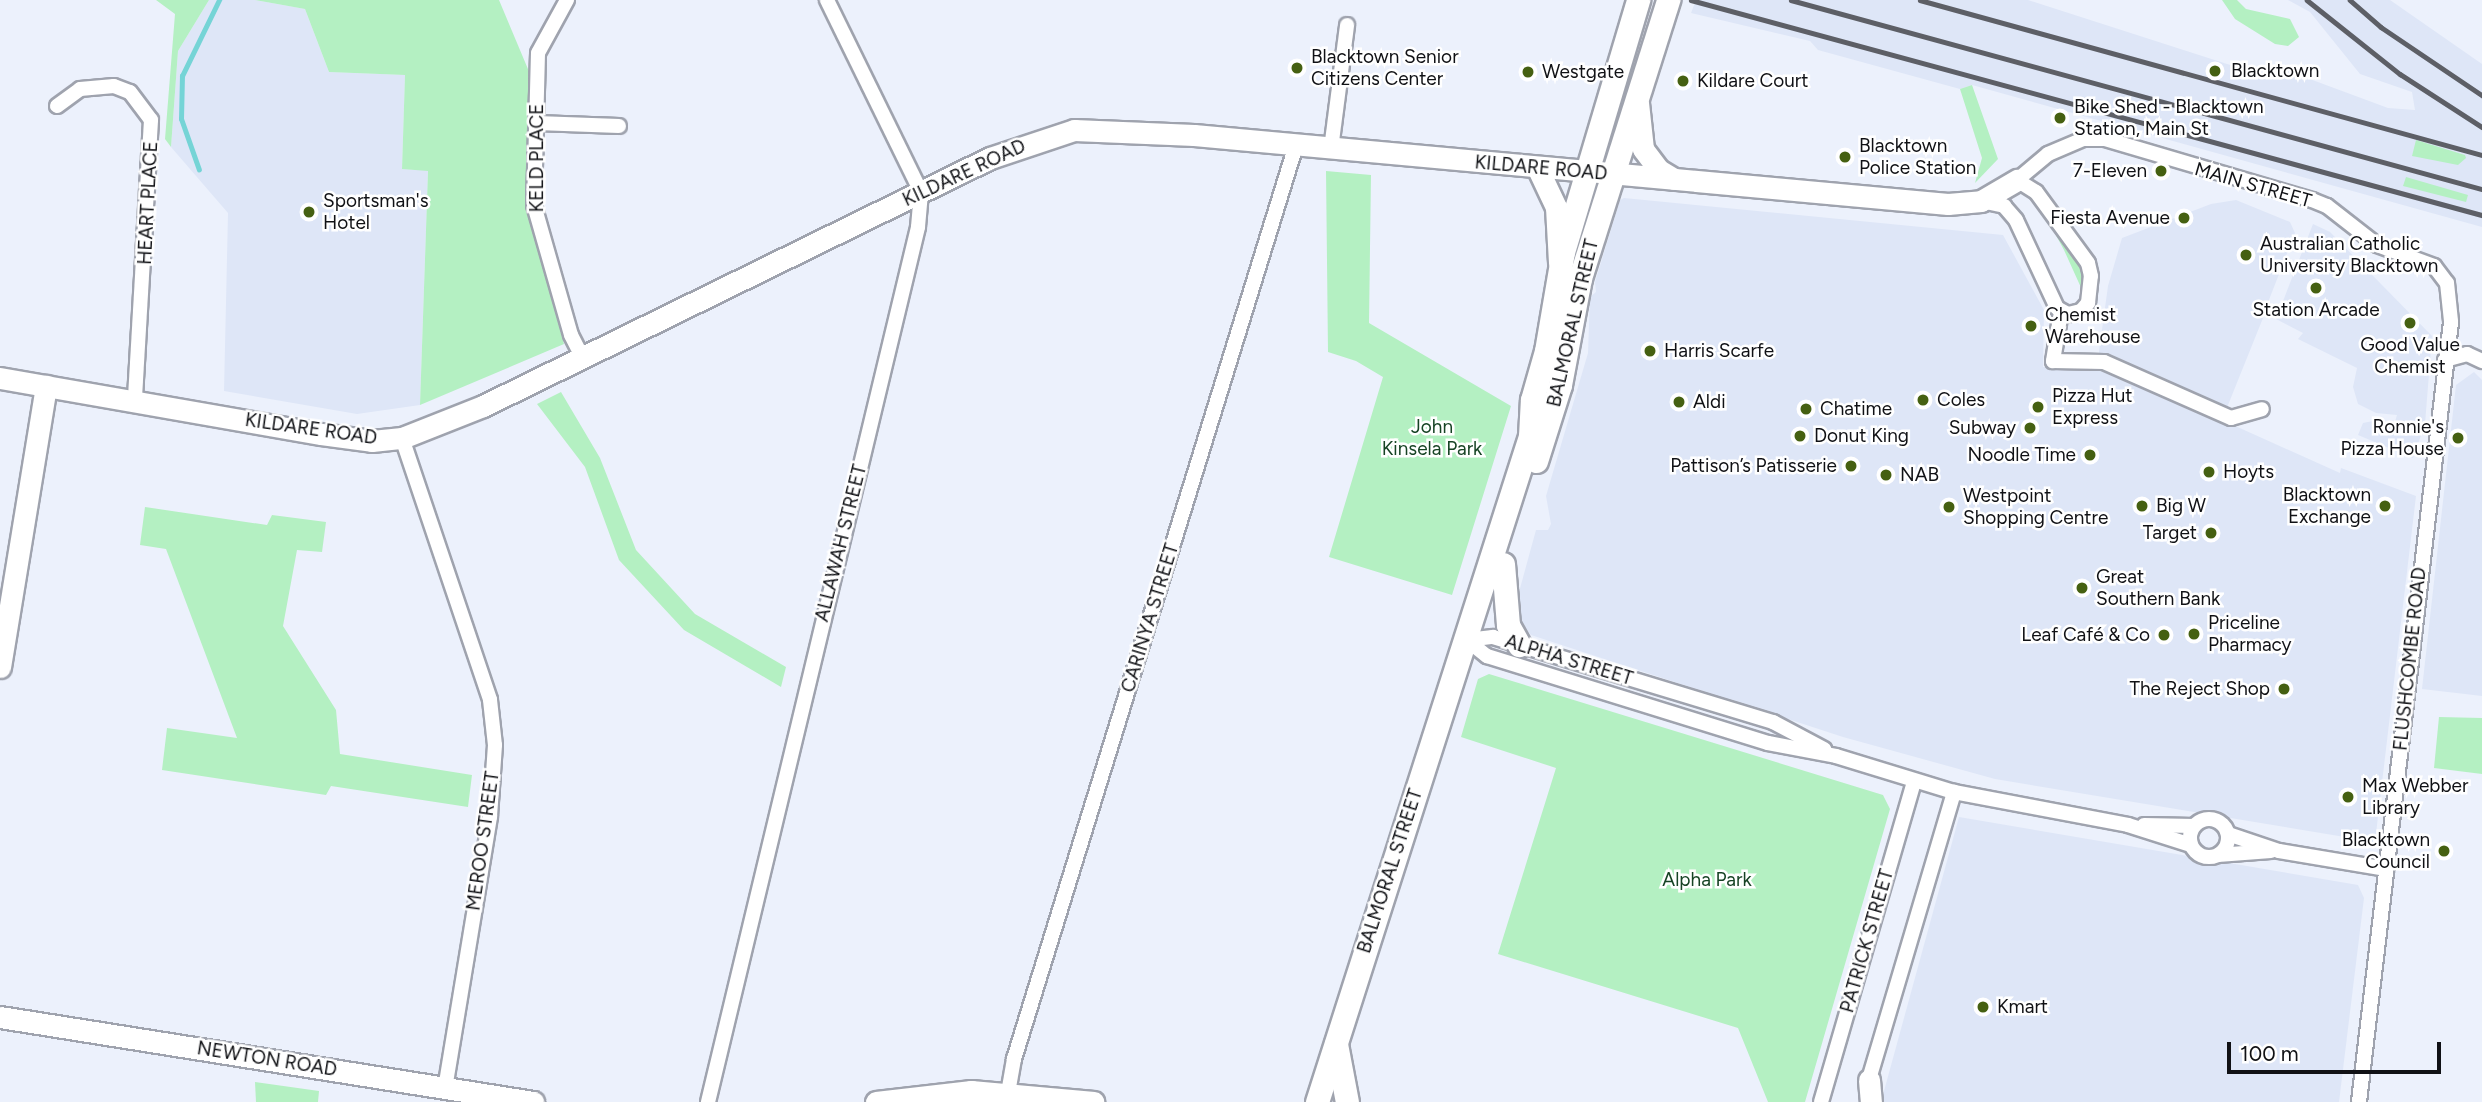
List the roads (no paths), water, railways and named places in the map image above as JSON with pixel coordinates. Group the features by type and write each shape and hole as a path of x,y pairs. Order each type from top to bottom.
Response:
{"main road":[{"name":"BALMORAL STREET","path":"1317,1102 1335,1037 1467,640 1530,436 1532,400 1546,351 1559,272 1584,172 1638,0"},
{"name":"BALMORAL STREET","path":"1467,640 1484,620 1560,385 1580,278 1668,0"},
{"path":"1503,564 1508,625 1520,645"},
{"path":"1335,1037 1347,1102"}],"street":[{"name":"KELD PLACE","path":"567,0 538,53 535,215 582,357"},
{"name":"ALLAWAH STREET","path":"708,1102 918,227 920,192 827,0"},
{"path":"1331,149 1347,25"},
{"name":"HEART PLACE","path":"57,106 80,89 114,86 130,92 151,120 135,401"},
{"path":"1637,91 1640,142 1653,164 1675,180"},
{"path":"537,123 619,126"},
{"name":"KILDARE ROAD","path":"0,378 353,438 402,438 430,430 1019,145 1074,130 1132,130 1937,204 1981,201 2017,180"},
{"name":"MAIN STREET","path":"2017,180 2060,147 2083,139 2105,139 2327,206 2369,241 2438,271 2452,307 2445,360"},
{"name":"CARINYA STREET","path":"1008,1093 1296,145"},
{"path":"1538,169 1556,207 1559,272"},
{"path":"2017,180 2036,192 2090,269 2085,307 2074,314 2061,312"},
{"path":"1981,201 2004,206 2016,220 2061,312 2053,360 2104,362 2231,418 2262,409"},
{"path":"2445,360 2467,354 2482,361"},
{"name":"FLUSHCOMBE ROAD","path":"2357,1102 2445,360"},
{"path":"0,667 46,386"},
{"name":"MEROO STREET","path":"402,438 490,700 495,746 490,817 445,1088"},
{"name":"ALPHA STREET","path":"1467,640 1493,637 1773,722 1836,756"},
{"name":"ALPHA STREET","path":"1467,640 1487,656 1768,743 1836,756 1954,792 2128,825 2192,845"},
{"name":"PATRICK STREET","path":"1821,1102 1914,781"},
{"name":"PATRICK STREET","path":"1863,1102 1954,792"},
{"path":"2279,851 2204,856 2192,845 2194,826 2204,820 2216,820 2228,834 2279,851 2386,869"},
{"name":"ALPHA STREET","path":"2128,825 2194,826"},
{"path":"2218,855 2227,846 2228,834"},
{"name":"NEWTON ROAD","path":"0,1017 533,1102"},
{"path":"1869,1080 1871,1102"},
{"path":"876,1102 1008,1093 1094,1102"}],"waterway":[{"path":"199,170 181,119 182,76 219,0"}],"railway":[{"path":"1691,0 2482,215"},
{"path":"1791,0 2482,189"},
{"path":"1920,0 2482,155"},
{"path":"2307,0 2400,74 2482,127"},
{"path":"2350,0 2381,27 2482,95"}],"place":[{"name":"Blacktown Senior Citizens Center","path":"1297,68"},
{"name":"Blacktown","path":"2215,71"},
{"name":"Westgate","path":"1528,72"},
{"name":"Kildare Court","path":"1683,81"},
{"name":"Bike Shed - Blacktown Station, Main St","path":"2060,118"},
{"name":"Blacktown Police Station","path":"1845,157"},
{"name":"7-Eleven","path":"2161,171"},
{"name":"Sportsman's Hotel","path":"309,212"},
{"name":"Fiesta Avenue","path":"2184,218"},
{"name":"Australian Catholic University Blacktown","path":"2246,255"},
{"name":"Station Arcade","path":"2316,288"},
{"name":"Good Value Chemist","path":"2410,323"},
{"name":"Chemist Warehouse","path":"2031,326"},
{"name":"Harris Scarfe","path":"1650,351"},
{"name":"Coles","path":"1923,400"},
{"name":"Aldi","path":"1679,402"},
{"name":"Pizza Hut Express","path":"2038,407"},
{"name":"Chatime","path":"1806,409"},
{"name":"Subway","path":"2030,428"},
{"name":"Donut King","path":"1800,436"},
{"name":"Ronnie's Pizza House","path":"2458,438"},
{"name":"Noodle Time","path":"2090,455"},
{"name":"Pattison’s Patisserie","path":"1851,466"},
{"name":"Hoyts","path":"2209,472"},
{"name":"NAB","path":"1886,475"},
{"name":"Big W","path":"2142,506"},
{"name":"Blacktown Exchange","path":"2385,506"},
{"name":"Westpoint Shopping Centre","path":"1949,507"},
{"name":"Target","path":"2211,533"},
{"name":"Great Southern Bank","path":"2082,588"},
{"name":"Priceline Pharmacy","path":"2194,634"},
{"name":"Leaf Café & Co","path":"2164,635"},
{"name":"The Reject Shop","path":"2284,689"},
{"name":"Max Webber Library","path":"2348,797"},
{"name":"Blacktown Council","path":"2444,851"},
{"name":"Kmart","path":"1983,1007"}],"park label":[{"name":"John Kinsela Park","path":"1432,438"},
{"name":"Alpha Park","path":"1707,880"}]}
